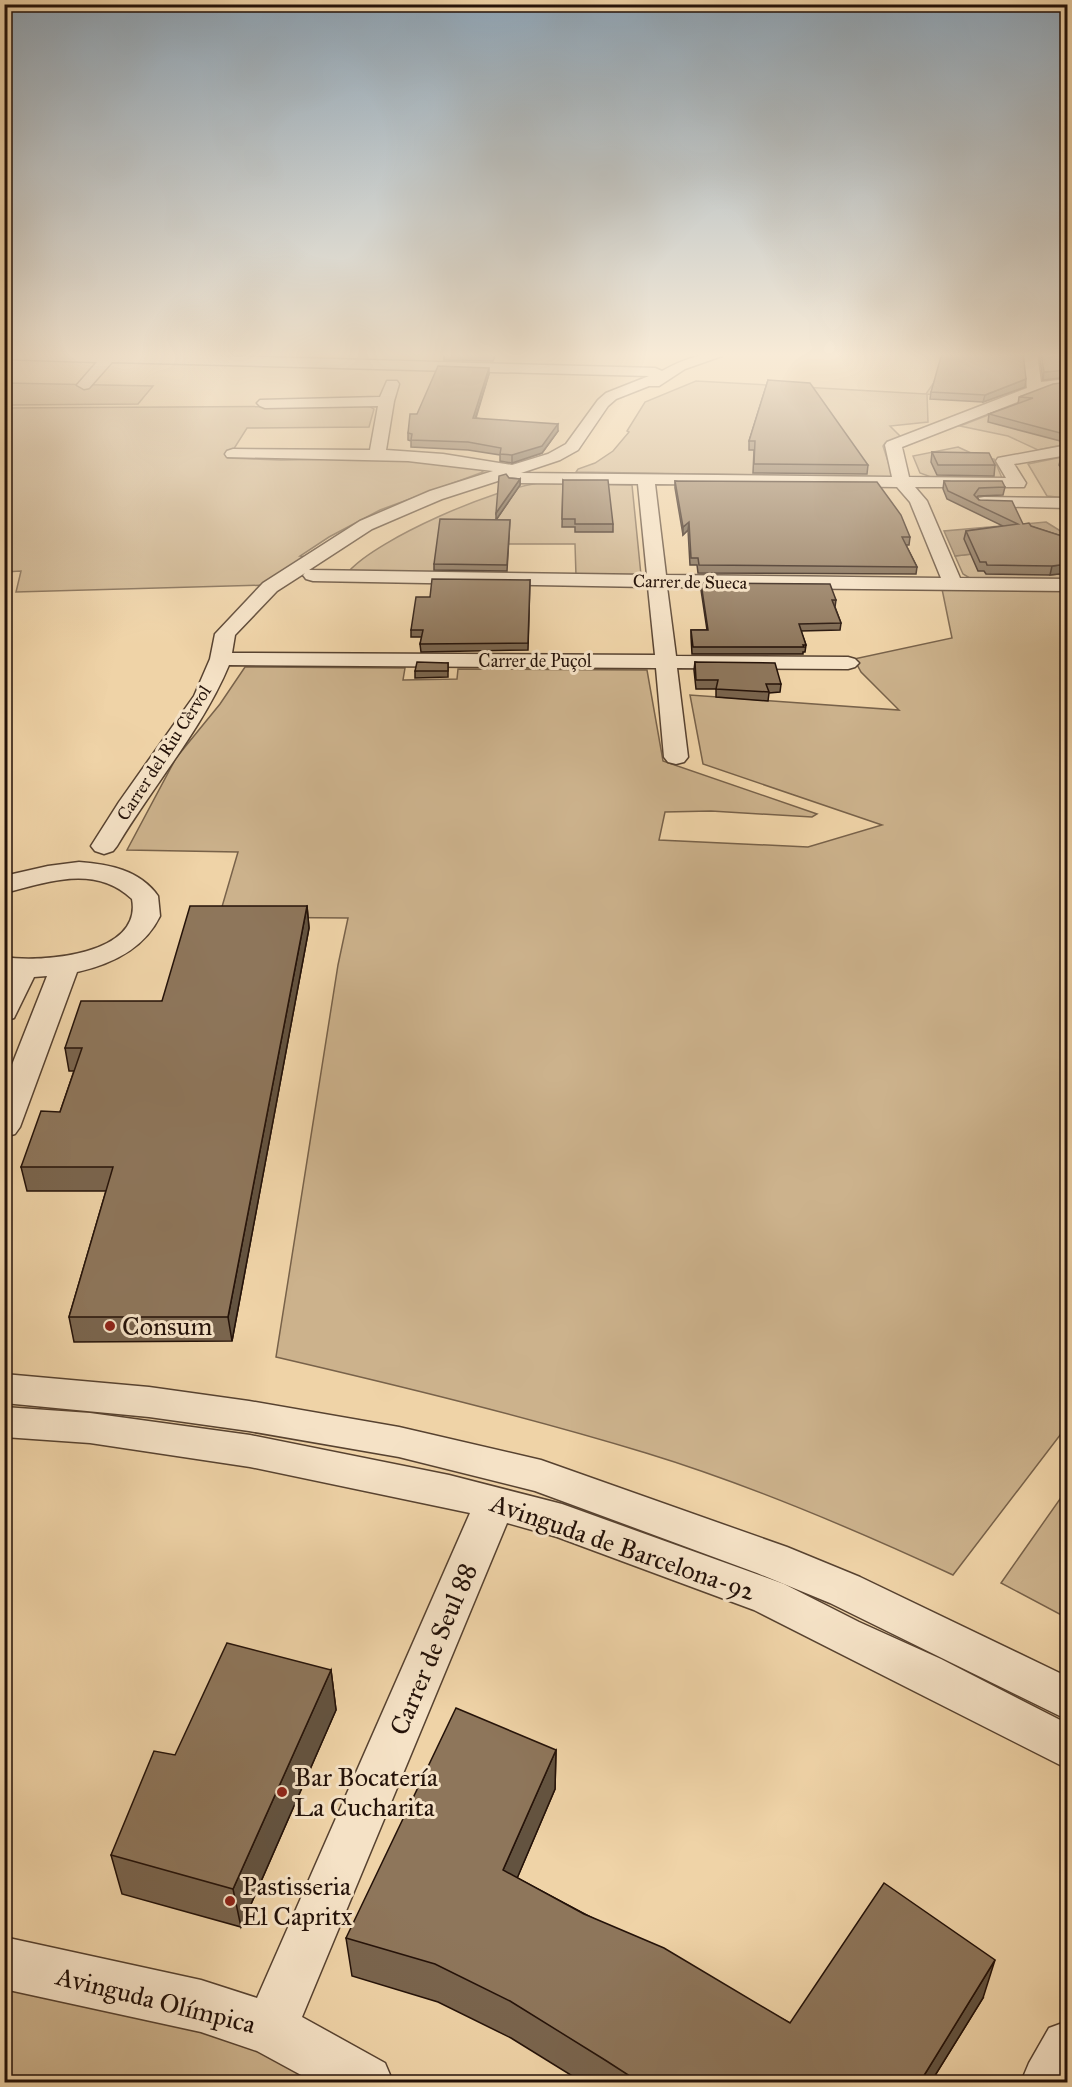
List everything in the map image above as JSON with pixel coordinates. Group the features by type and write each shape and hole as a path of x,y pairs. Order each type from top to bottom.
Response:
{"street":[{"name":"Carrer del Riu Cèrvol","path":"70,870 104,846 131,802 205,696 221,659 225,634 270,586 366,525 388,514 436,495 514,474 585,450"},
{"path":"894,450 902,482 918,501 953,584"},
{"path":"1034,503 1004,461 1066,450"},
{"path":"232,454 377,454 470,460 514,474 646,479 1018,483"},
{"name":"Carrer del Riu Cèrvol","path":"221,659 244,631 313,575 404,518 514,474"},
{"path":"646,479 676,757"},
{"path":"918,501 941,502"},
{"path":"964,502 1068,503"},
{"name":"Carrer de Sueca","path":"313,575 1068,585"},
{"name":"Carrer de Puçol","path":"221,659 848,663"},
{"path":"104,846 108,874"},
{"path":"4,885 38,874 70,870 108,874 125,879 145,896 147,915 134,936 114,950 64,966 14,967 4,1012"},
{"path":"4,1127 64,966"},
{"name":"Avinguda de Barcelona-92","path":"4,1388 149,1402 249,1416 399,1442 482,1460 541,1476 761,1556 845,1590 1068,1700"},
{"name":"Avinguda de Barcelona-92","path":"4,1422 90,1428 250,1451 495,1502 613,1538 770,1597 844,1636 925,1673 1068,1748"},
{"name":"Carrer de Seul 88","path":"269,2028 286,1995 495,1502"},
{"name":"Avinguda Olímpica","path":"4,1963 201,2006 269,2028 366,2082"},
{"path":"1048,2082 1068,2047"}],"shaded area":[{"path":"5,450 233,450 228,458 281,460 395,458 479,468 483,472 380,510 329,537 300,556 306,557 268,585 16,592 21,571 5,572"},
{"path":"884,450 893,477 576,472 613,451"},
{"path":"941,450 965,450 984,459 994,459 1002,478 931,477 920,473 913,456"},
{"path":"1067,456 1067,498 1047,496 1028,464"},
{"path":"540,483 632,485 641,575 576,576 575,544 484,544 483,575 349,571 385,544 439,516 495,494"},
{"path":"1046,522 1067,535 1067,543 955,556 944,531"},
{"path":"1067,543 1067,580 973,580 963,574 955,556"},
{"path":"942,589 1067,590 1067,1426 953,1575 802,1509 724,1479 646,1453 508,1414 276,1357 338,965 348,918 219,917 238,852 127,850 176,758 220,704 245,667 405,668 403,680 457,679 458,669 647,670 663,761 817,814 812,817 711,811 665,812 659,840 808,847 882,825 703,764 690,695 899,710 861,672 854,659 952,638"},
{"path":"1067,1489 1067,1618 1001,1583"},
{"path":"4,1963 201,2006 358,2082 5,2082"}],"building":[{"path":"501,450 527,450 512,455 500,454"},
{"path":"755,450 858,450 868,465 754,464"},
{"path":"932,452 989,453 995,465 938,465"},
{"path":"1061,457 1068,457 1068,466"},
{"path":"506,474 509,478 520,479 496,513 499,476"},
{"path":"563,480 608,480 613,524 575,524 575,519 562,519"},
{"path":"675,481 877,482 901,515 910,537 902,537 917,567 699,565 698,558 691,558 689,522 683,527"},
{"path":"944,481 1002,481 1005,487 979,488 974,495 979,500 1012,501 1023,524 1029,523 1031,526 1068,538 1068,564 1052,566 987,565 986,562 980,562 966,531 1018,524 948,491"},
{"path":"440,519 510,520 507,565 434,564"},
{"path":"432,579 530,580 528,643 420,644 423,630 411,630 416,597 430,597"},
{"path":"701,583 830,584 836,600 832,600 841,623 799,624 806,645 803,645 804,647 693,647 691,630 708,630"},
{"path":"417,662 448,663 448,671 415,671"},
{"path":"695,662 775,663 781,684 766,684 769,692 716,689 718,680 696,680"},
{"path":"190,906 307,906 228,1317 69,1317 113,1167 21,1167 41,1111 60,1112 82,1048 65,1048 81,1001 162,1001"},
{"path":"227,1643 331,1670 233,1889 111,1855 154,1751 175,1755"},
{"path":"456,1708 556,1750 503,1870 584,1914 664,1948 790,2023 884,1883 995,1960 920,2082 639,2082 510,2001 435,1964 346,1938"}],"place":[{"name":"Consum","path":"110,1326"},
{"name":"Bar Bocatería La Cucharita","path":"282,1792"},
{"name":"Pastisseria El Capritx","path":"230,1901"}]}
